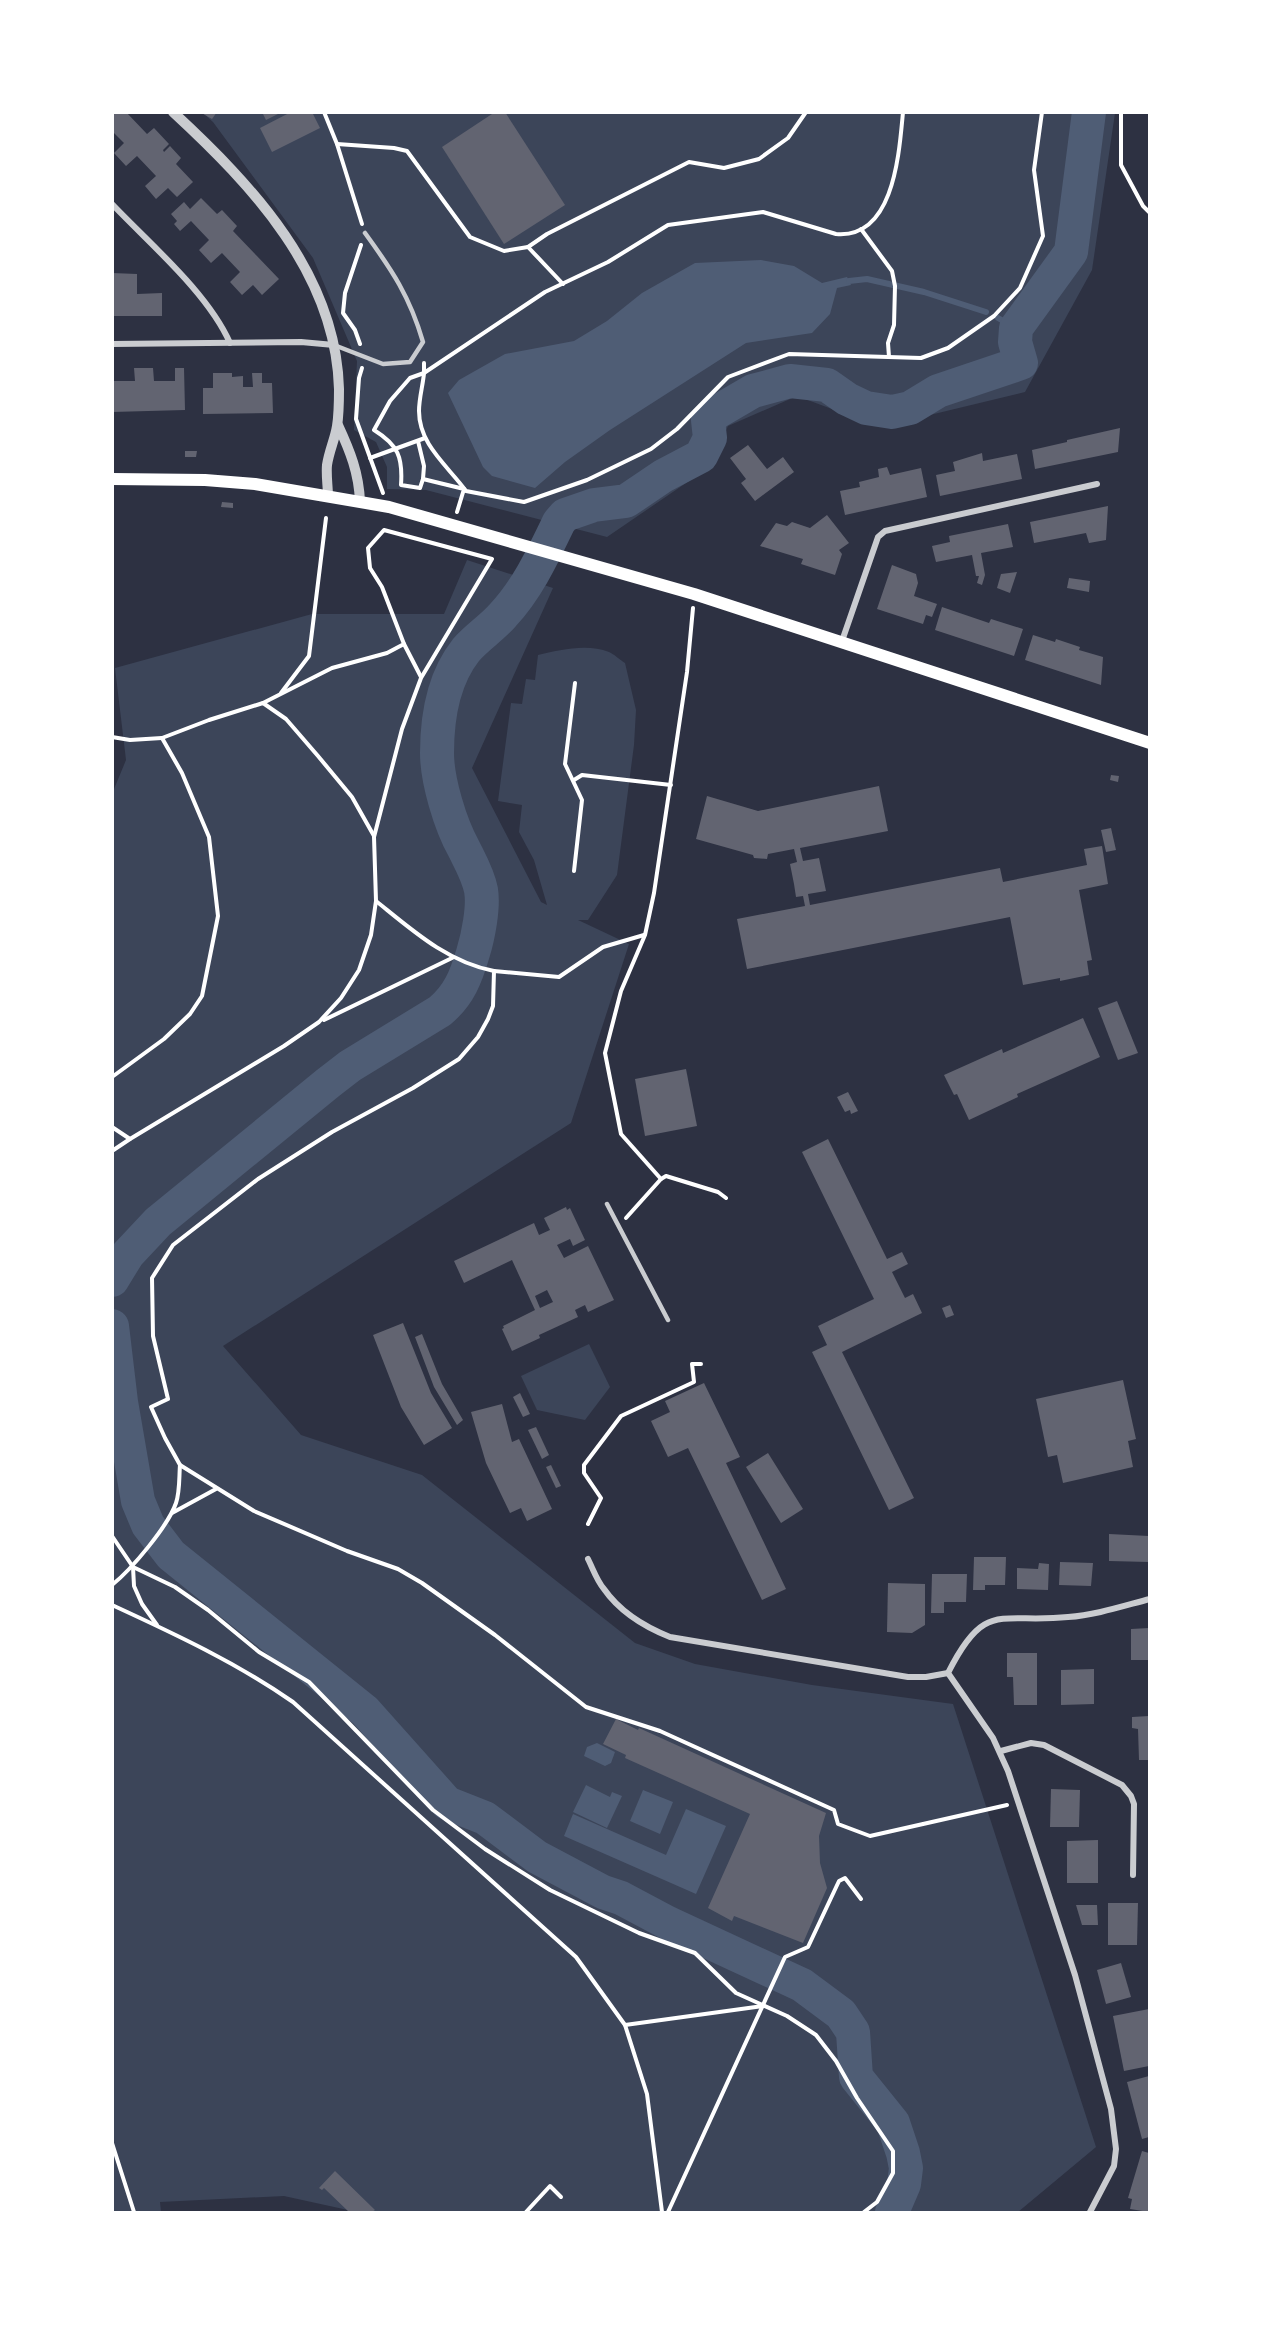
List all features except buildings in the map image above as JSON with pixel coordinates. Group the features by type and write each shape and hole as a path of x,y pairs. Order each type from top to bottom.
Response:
{"main road":[{"path":"112,479 205,480 255,484 389,507 694,594 1149,743"}],"street":[{"path":"177,115 256,197 289,240 316,287 338,366 338,425 327,466 328,497"},
{"path":"112,204 206,302 230,343"},
{"path":"112,344 301,342 334,345"},
{"path":"338,425 358,475 360,502"},
{"path":"842,641 878,537 885,531 1097,484"},
{"path":"588,1559 603,1589 620,1607 636,1620 670,1636 908,1677 948,1673"},
{"path":"948,1673 966,1640 990,1621 1018,1617 1070,1617 1149,1599"},
{"path":"948,1673 1000,1751 1081,1996 1114,2124 1116,2149 1114,2166 1090,2212"},
{"path":"1000,1751 1031,1743 1044,1744 1122,1785 1134,1804 1133,1875"}],"lane":[{"path":"334,345 383,364 410,362 423,342 415,312 400,283 365,233"},
{"path":"607,1204 668,1320"}],"path":[{"path":"324,112 337,144 365,233 345,293 343,313 355,330 365,356 359,378 356,419 389,507"},
{"path":"337,144 406,151 470,237 504,251 528,247 547,234 689,162 724,168 759,159 788,138 806,112"},
{"path":"418,441 424,466 420,488 400,485 403,466 397,450 386,438 374,430 390,401 410,378 424,373 545,292 608,262 668,225 764,212 836,234 848,235 861,229 874,219 886,203 899,154 903,112"},
{"path":"423,479 465,491 524,502 587,480 651,449 677,429 728,377 789,354 921,358 948,348 994,316 1020,288 1043,236 1034,170 1042,112"},
{"path":"1121,112 1121,165 1149,213"},
{"path":"861,229 892,271 895,286 894,325 888,343 889,358"},
{"path":"528,247 563,284"},
{"path":"424,373 419,411 425,438 464,489"},
{"path":"370,458 425,438"},
{"path":"453,525 464,489"},
{"path":"281,694 309,656 326,518"},
{"path":"319,1022 341,999 359,970 371,934 376,901 374,837 402,729 421,678 492,559 384,530 368,548 369,568 382,587 412,663 421,678"},
{"path":"661,1179 621,1134 605,1053 621,991 645,935 671,784 687,672 694,594"},
{"path":"112,737 130,740 162,738 263,703 332,668 387,653 404,644"},
{"path":"574,871 582,800 565,764 575,683"},
{"path":"263,703 286,719 352,797 374,837"},
{"path":"112,1077 164,1039 190,1014 202,996 218,916 209,837 182,773 162,738"},
{"path":"574,780 582,775 671,784"},
{"path":"376,901 430,944 453,958 486,970 559,977 603,947 645,935"},
{"path":"112,1151 284,1046 319,1022 453,958"},
{"path":"494,971 493,1006 488,1019 478,1037 459,1059 413,1089 332,1132 258,1179 173,1245 152,1278 153,1336 168,1399 151,1407 180,1465 254,1511 347,1551 398,1569 422,1582 495,1635 586,1707 660,1731 834,1809 838,1824 870,1836 1007,1805"},
{"path":"112,1126 130,1139"},
{"path":"618,1224 666,1176 718,1192 726,1198"},
{"path":"588,1524 601,1497 584,1473 584,1465 591,1454 621,1416 694,1382 692,1364 701,1364"},
{"path":"112,1585 133,1567 171,1514 178,1493 180,1465"},
{"path":"171,1514 216,1489"},
{"path":"112,1536 133,1567 175,1587 208,1610 259,1652 309,1682 433,1810 485,1849 549,1890 639,1933 694,1953 736,1993 787,2016 816,2035 836,2061 857,2098 893,2151 893,2173 877,2202 864,2212"},
{"path":"133,1567 134,1586 142,1604 157,1626"},
{"path":"112,1605 264,1682 293,1702 576,1957 625,2025 647,2094 663,2212"},
{"path":"668,2212 785,1957 808,1947 839,1881 845,1878 861,1899"},
{"path":"625,2025 763,2006"},
{"path":"112,2143 134,2212"},
{"path":"526,2212 550,2186 561,2197"}],"shaded area":[{"path":"203,113 1115,113 1092,270 1025,392 880,427 797,396 728,426 708,468 607,537 426,490 387,489 387,467 376,442 354,430 357,361 313,258 213,122"},
{"path":"761,260 794,266 822,283 847,277 851,285 837,288 830,314 812,333 746,343 610,430 565,462 535,488 492,476 483,467 448,393 459,380 505,354 574,341 607,321 642,293 695,263"},
{"path":"467,560 553,588 472,768 541,902 547,905 534,860 519,832 522,805 498,801 511,703 522,704 526,679 535,680 538,655 573,648 592,648 609,652 625,663 636,710 634,745 617,875 588,920 578,920 629,944 571,1123 223,1346 301,1435 422,1475 635,1643 695,1664 812,1685 953,1704 1096,2147 1018,2212 357,2212 284,2196 160,2202 161,2212 113,2212 112,794 126,760 115,668 312,614 444,614"},
{"path":"589,1344 610,1387 585,1420 537,1410 521,1376"},
{"path":"597,1743 615,1752 611,1763 605,1766 584,1756 587,1747"},
{"path":"586,1785 610,1797 612,1792 622,1796 607,1828 573,1812"},
{"path":"643,1790 673,1802 660,1834 630,1821"},
{"path":"686,1809 726,1826 696,1894 564,1836 573,1814 666,1855"}],"waterway":[{"path":"112,1280 128,1254 158,1222 350,1066 440,1011 457,992 468,970 475,946 482,897 476,874 449,815 439,776 437,739 443,698 458,661 470,645 499,620 520,594 559,522 565,515 594,505 626,501 663,476 701,456 710,438 708,420 717,412 753,391 790,381 827,385 847,399 866,408 892,412 910,408 938,391 1021,363 1015,342 1016,328 1071,252 1089,112"},
{"path":"849,281 867,279 924,292 986,312"},
{"path":"998,318 1016,328"},
{"path":"112,1326 121,1402 138,1501 148,1525 171,1555 365,1711 447,1803 485,1818 537,1857 603,1892 621,1898 668,1923 802,1985 841,2014 853,2032 856,2077 893,2123 903,2153 906,2168 904,2184 892,2212"}]}
